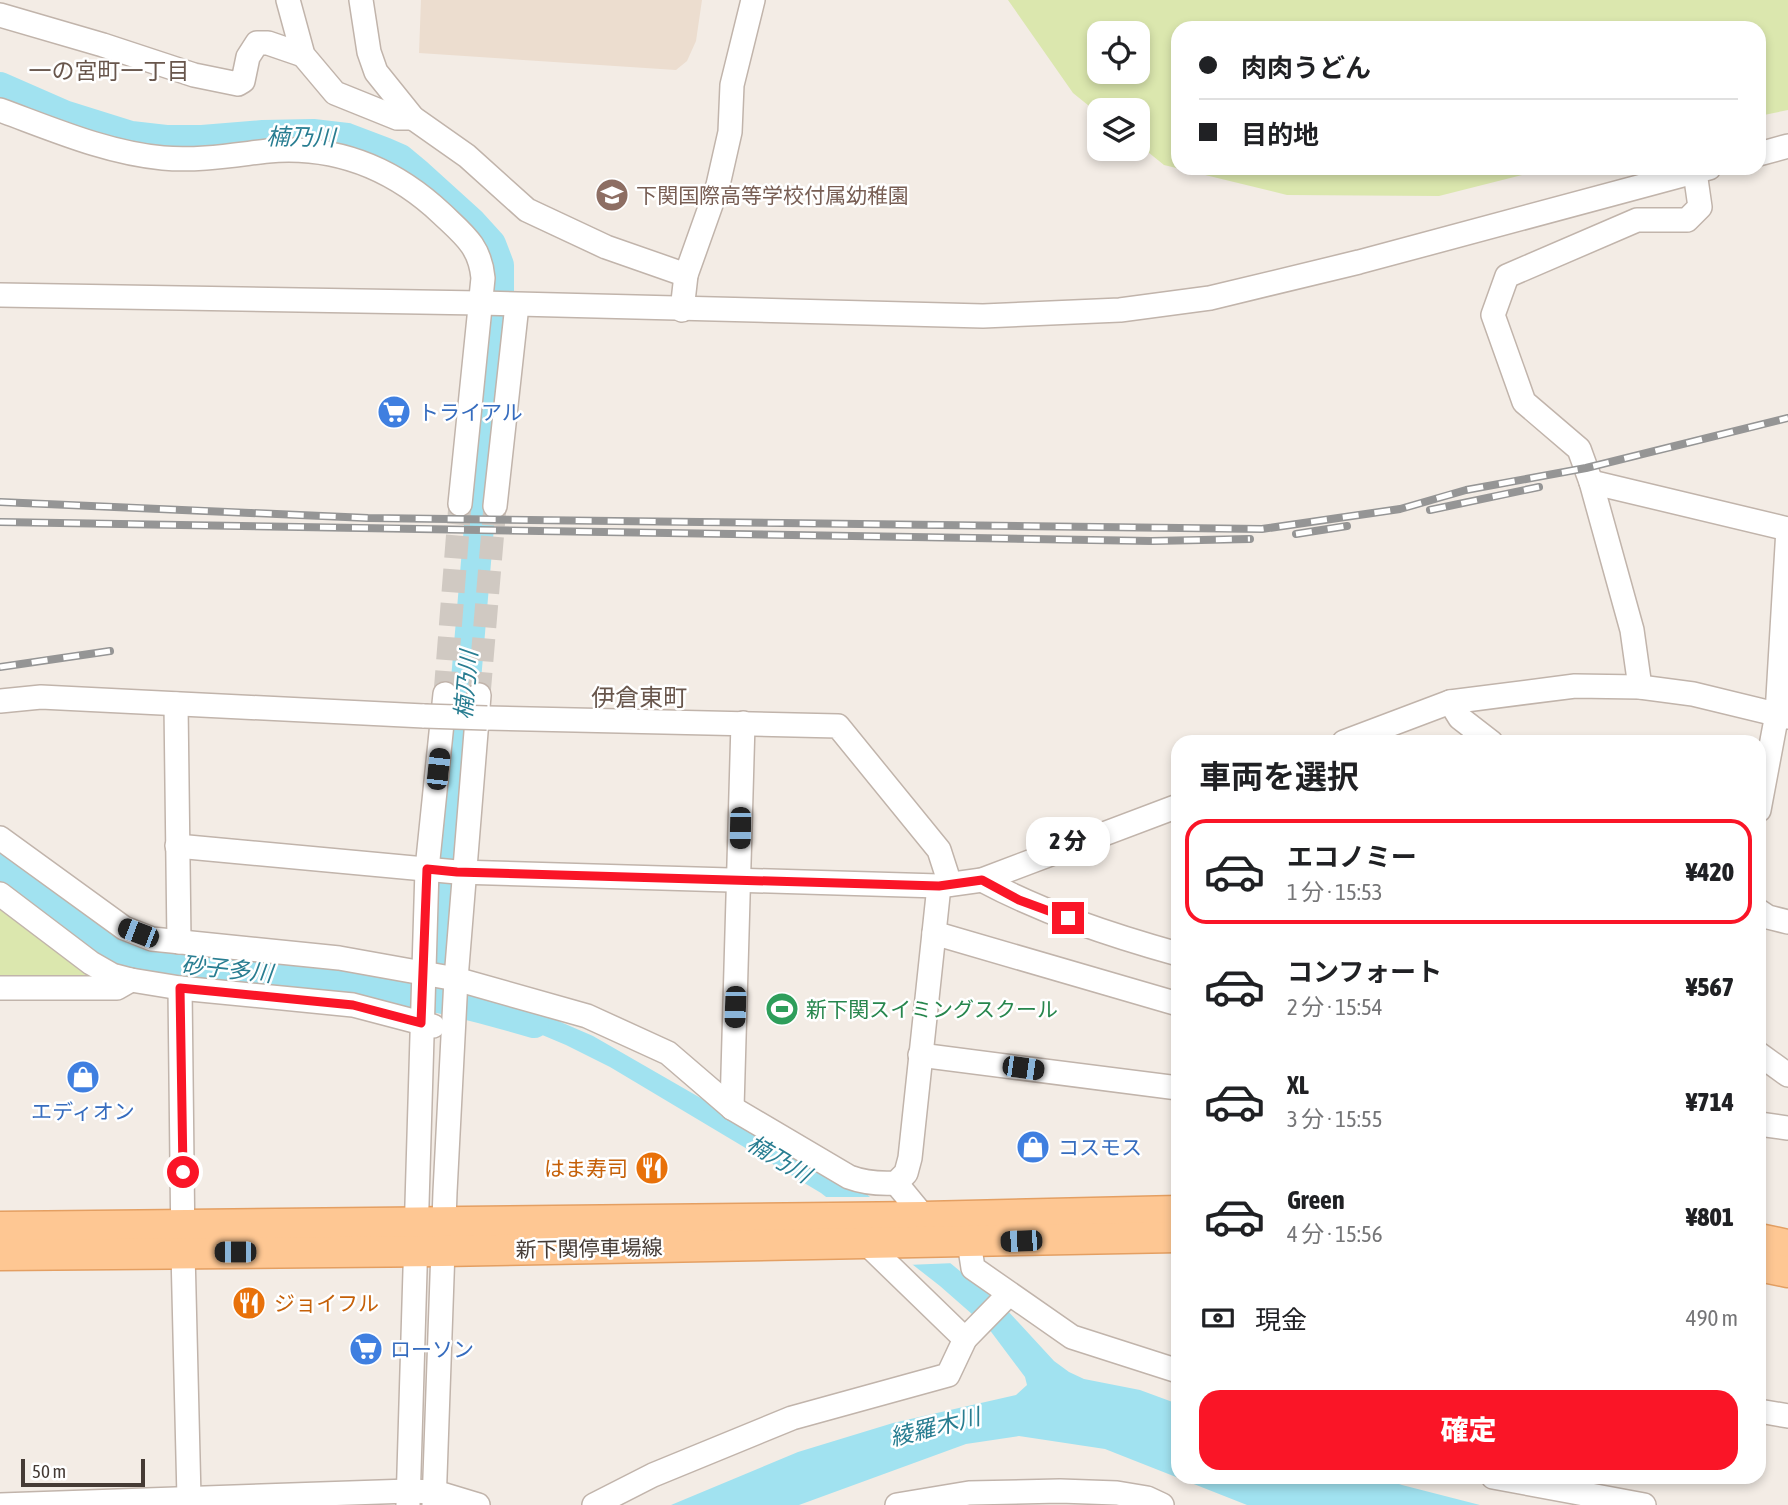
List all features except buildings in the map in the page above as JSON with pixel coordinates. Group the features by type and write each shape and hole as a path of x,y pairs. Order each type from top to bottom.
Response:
{"main road":[{"name":"新下関停車場線","path":"430,1237 822,1217 1171,1211"},
{"name":"新下関停車場線","path":"0,1227 183,1238 430,1237 867,1243 1171,1237"},
{"name":"新下関停車場線","path":"0,1255 183,1238"},
{"path":"1766,1240 1788,1245"},
{"path":"1766,1267 1788,1272"}],"street":[{"path":"288,0 303,55 335,93 397,118 413,118"},
{"path":"361,0 369,52 376,72 413,118 467,156 527,209 606,247 686,275"},
{"path":"682,310 686,275 718,185 730,132 732,85 753,0"},
{"path":"0,15 194,75 238,84 243,80 248,57 257,43 268,43 303,55"},
{"path":"0,110 110,147 163,158 310,150 348,157 412,189 472,243 481,262 483,278 460,504"},
{"path":"1766,152 1788,146"},
{"path":"0,295 480,303 983,316 1120,310 1210,298 1359,262 1683,175"},
{"path":"1640,687 1632,630 1591,482 1579,449 1524,402 1493,315 1507,276 1637,220 1687,220 1700,207 1702,175"},
{"path":"495,506 517,305"},
{"path":"1591,482 1788,529 1783,715 1766,782"},
{"path":"1363,735 1451,702 1575,686 1640,687 1693,694 1783,715"},
{"path":"409,1498 430,1237 454,1027 440,979 447,871 445,694"},
{"path":"434,1499 430,1237 421,1020 440,979 447,871 479,695"},
{"path":"0,701 41,697 424,716 838,726 939,850 944,885 934,933 910,1158 906,1173 896,1183 864,1183 849,1177 732,1108 668,1053 587,1016 440,979 339,958 152,939 124,928 0,838"},
{"path":"1451,702 1460,718 1482,735"},
{"path":"176,704 179,942"},
{"path":"732,1108 743,723"},
{"path":"177,846 447,871 944,885 982,880 1171,809"},
{"path":"982,880 1019,900 1104,932 1171,952"},
{"path":"0,894 91,963 112,975 180,988 353,1005 454,1027"},
{"path":"1766,916 1788,922"},
{"path":"934,933 1171,1002"},
{"path":"0,988 117,988 131,980"},
{"path":"180,988 189,1498"},
{"path":"920,1055 1171,1087"},
{"path":"1766,1059 1788,1074"},
{"path":"1766,1125 1788,1128"},
{"path":"896,1183 920,1217"},
{"path":"955,1242 973,1268 1006,1297 1072,1337 1171,1369"},
{"path":"867,1243 968,1336"},
{"path":"594,1505 653,1475 792,1418 948,1375 968,1336 1006,1297"},
{"path":"1766,1412 1788,1416"},
{"path":"1531,1484 1644,1505"},
{"path":"897,1505 970,1493 1060,1491 1116,1499 1146,1499 1162,1505"},
{"path":"0,1505 189,1498 409,1498 478,1505"}],"shaded area":[{"path":"421,0 702,0 696,41 687,61 676,70 419,53"}],"green space":[{"path":"1008,0 1788,0 1788,110 1766,115 1766,21 1171,21 1171,167 1164,165 1150,154 1150,98 1087,98 1087,104 1073,93"},
{"path":"1205,175 1522,175 1439,196 1287,195"},
{"path":"0,901 108,979 0,986"}],"water":[{"name":"綾羅木川","path":"499,1001 533,1010 593,1036 864,1192 1006,1309 1054,1361 1069,1372 1084,1379 1140,1390 1171,1401 1171,1475 1105,1449 1019,1436 966,1444 799,1505 671,1505 798,1452 893,1423 1016,1395 1027,1385 1025,1377 989,1329 940,1286 821,1193 610,1067 528,1029 493,1018"},
{"path":"1194,1484 1399,1484 1480,1505 1247,1505"}],"pier":[{"path":"820,1197 874,1197 955,1263 907,1265"}],"waterway":[{"name":"楠乃川","path":"0,87 64,115 131,136 202,140 313,134 347,138 400,159 471,222 491,244 499,265 499,291 439,998"},
{"name":"砂子多川","path":"0,864 93,935 146,959 188,967 295,974 356,982 445,999 534,1023"}],"tunnel":[{"path":"445,694 460,504"},
{"path":"479,695 495,506"}],"railway":[{"path":"0,502 368,518 1262,529 1400,509 1466,490 1586,468 1788,418"},
{"path":"1430,510 1539,487"},
{"path":"0,522 1152,541 1250,539"},
{"path":"1296,534 1347,526"},
{"path":"0,667 110,651"}],"place":[{"name":"下関国際高等学校付属幼稚園","path":"612,195"},
{"name":"トライアル","path":"394,412"},
{"name":"新下関スイミングスクール","path":"782,1009"},
{"name":"エディオン","path":"83,1077"},
{"name":"コスモス","path":"1033,1147"},
{"name":"はま寿司","path":"652,1168"},
{"name":"ジョイフル","path":"249,1303"},
{"name":"ローソン","path":"366,1349"}],"district":[{"name":"一の宮町一丁目","path":"109,71"},
{"name":"伊倉東町","path":"639,697"}],"route":[{"path":"183,1172 180,988 353,1005 421,1023 427,869 939,886 982,880 1019,900 1068,918"}]}
